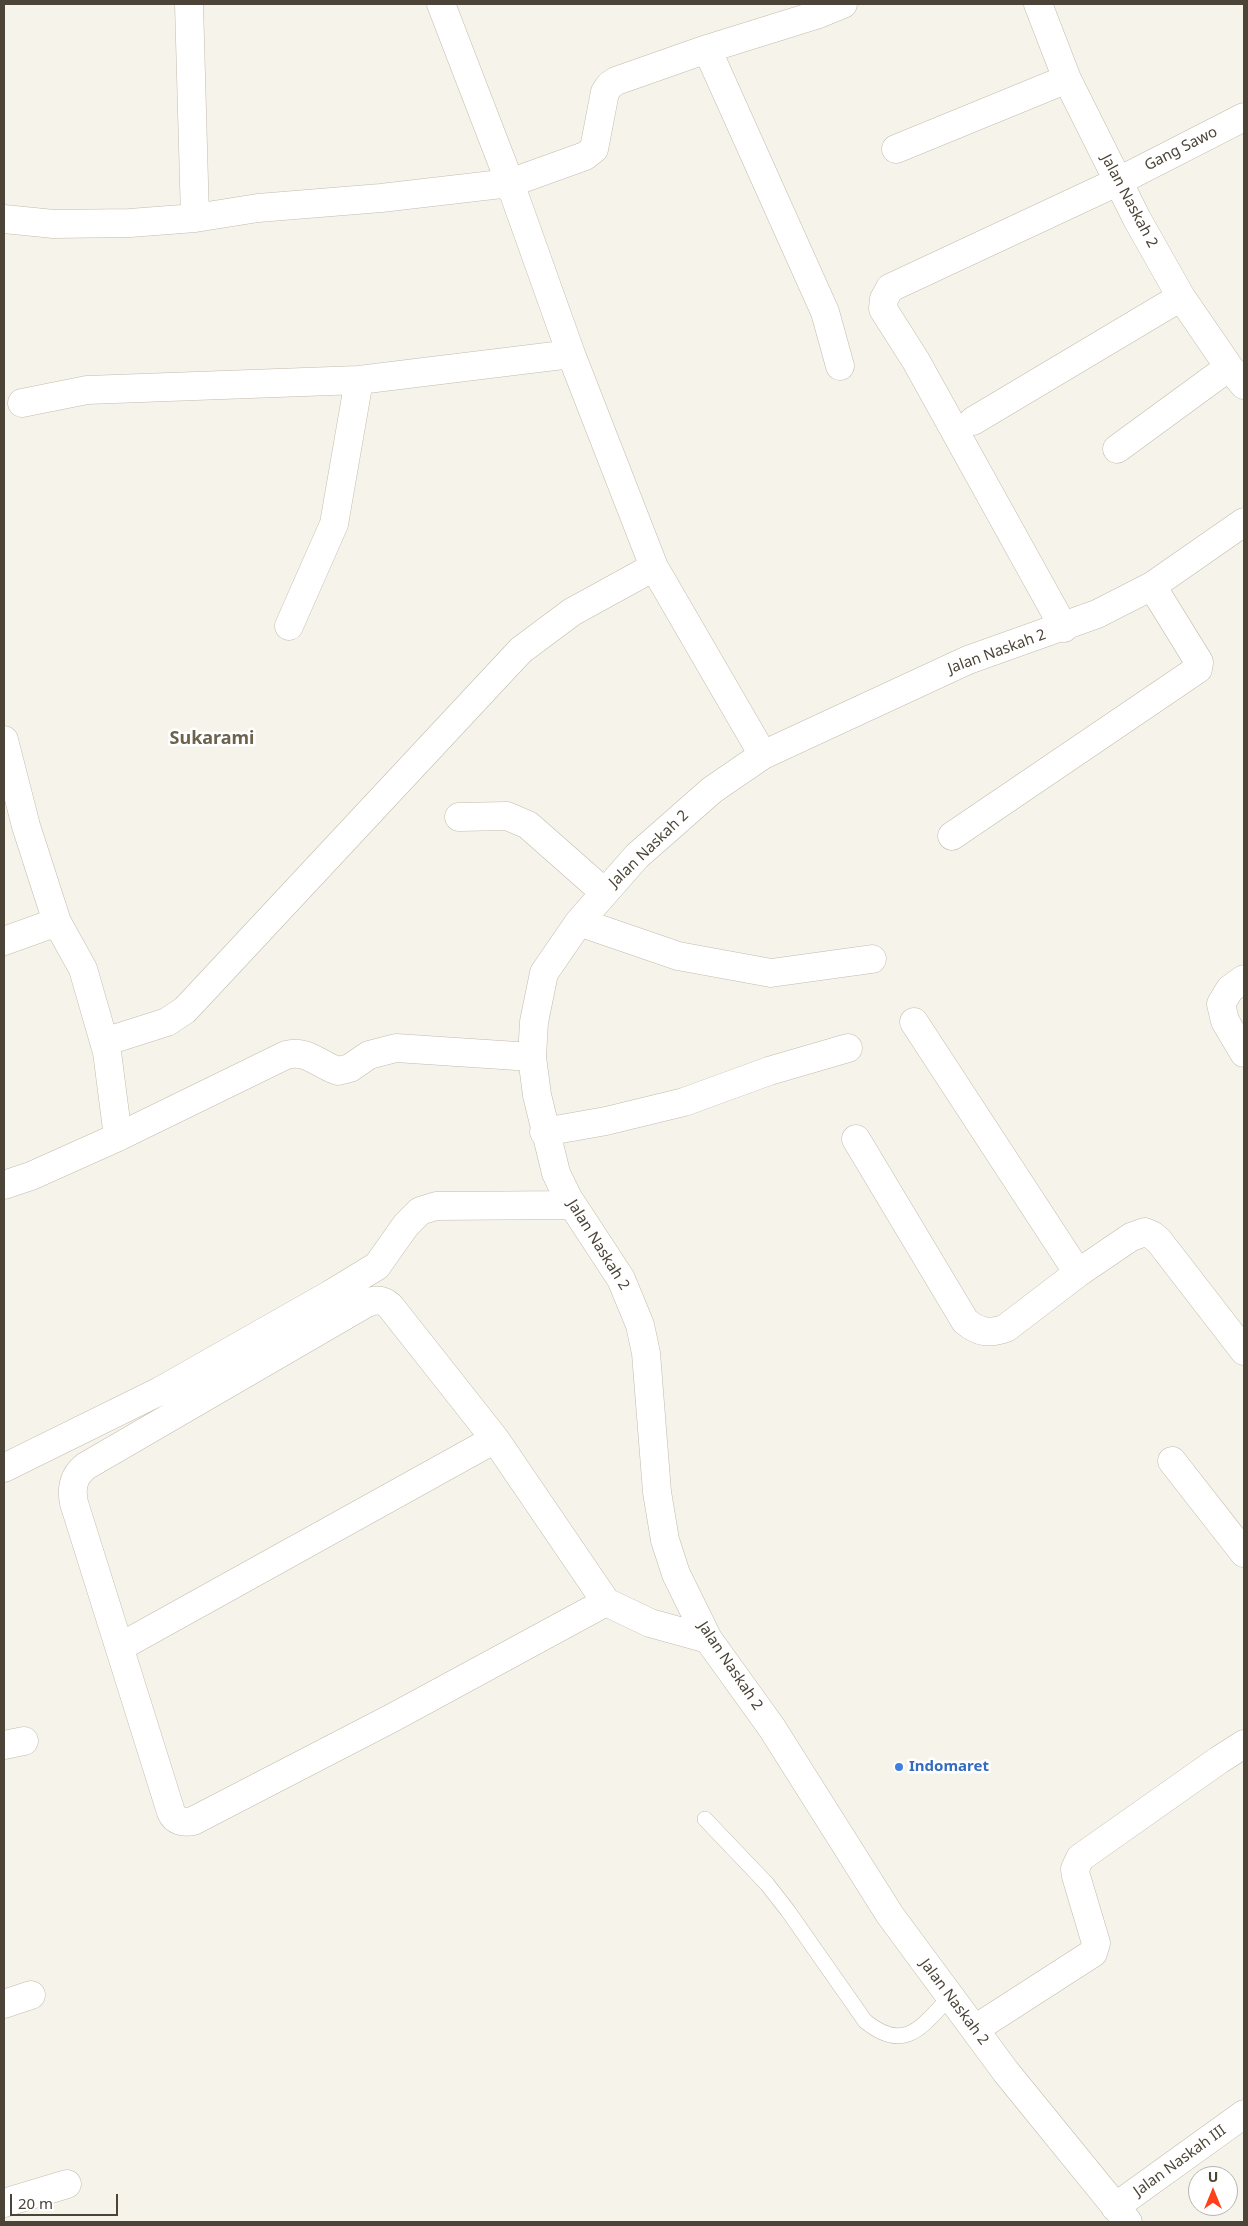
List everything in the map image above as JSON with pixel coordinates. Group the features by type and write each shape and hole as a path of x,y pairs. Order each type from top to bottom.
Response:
{"street":[{"path":"189,4 195,218"},
{"path":"441,4 510,183 570,354 654,567 763,755"},
{"path":"4,219 54,224 121,223 195,218 258,208 381,198 510,183 585,156 594,149 605,92 616,80 707,48 816,15 843,4"},
{"name":"Jalan Naskah 2","path":"1038,4 1066,79 1117,182 1181,297 1238,373"},
{"path":"707,48 825,312 840,366"},
{"path":"896,149 1066,79"},
{"name":"Gang Sawo","path":"1064,628 916,361 883,308 884,299 890,288 1117,182 1244,117"},
{"path":"973,421 1181,297"},
{"path":"22,403 87,390 359,380 570,354"},
{"path":"1117,449 1238,373"},
{"path":"289,626 334,524 359,380"},
{"name":"Jalan Naskah 2","path":"1121,2215 950,1997 890,1915 772,1728 708,1639 676,1574 665,1540 657,1492 646,1353 640,1325 631,1299 621,1279 572,1205 556,1173 544,1132 537,1095 532,1056 534,1022 537,998 544,973 580,922 637,856 712,790 763,755 968,660 1064,628 1098,614 1152,586 1244,522"},
{"path":"104,1042 167,1022 185,1010 521,650 572,612 654,567"},
{"path":"952,836 1198,669 1199,662 1152,586"},
{"path":"4,740 26,826 57,922 83,970 104,1042 118,1137"},
{"path":"459,817 507,816 528,825 604,892"},
{"path":"4,941 57,922"},
{"path":"580,922 678,956 771,973 872,959"},
{"path":"1244,979 1230,989 1221,1004 1225,1021 1244,1054"},
{"path":"914,1022 1078,1273"},
{"path":"4,1185 31,1176 118,1137 295,1052 311,1056 338,1071 350,1068 369,1055 396,1048 532,1056"},
{"path":"544,1132 684,1102 769,1071 848,1048"},
{"path":"856,1140 965,1321 974,1328 984,1332 994,1332 1006,1328 1078,1273 1139,1233 1152,1235 1159,1241 1244,1351"},
{"path":"4,1468 160,1391 285,1321 377,1266 406,1225 420,1211 436,1206 572,1205"},
{"path":"606,1602 392,1718 188,1822 178,1820 171,1812 74,1503 72,1490 80,1470 365,1304 378,1300 390,1306 495,1439 606,1602 650,1623 708,1639"},
{"path":"120,1647 495,1439"},
{"path":"1172,1461 1244,1553"},
{"path":"975,2029 1093,1953 1096,1942 1076,1876 1076,1868 1080,1858 1244,1744"},
{"path":"4,2004 31,1995"},
{"name":"Jalan Naskah III","path":"1121,2215 1244,2114"},
{"path":"4,2203 67,2184"}],"lane":[{"path":"705,1819 767,1884 865,2021 878,2032 903,2037 917,2031 950,1997"}],"place":[{"name":"Indomaret","path":"899,1767"}],"district":[{"name":"Sukarami","path":"212,739"}]}
